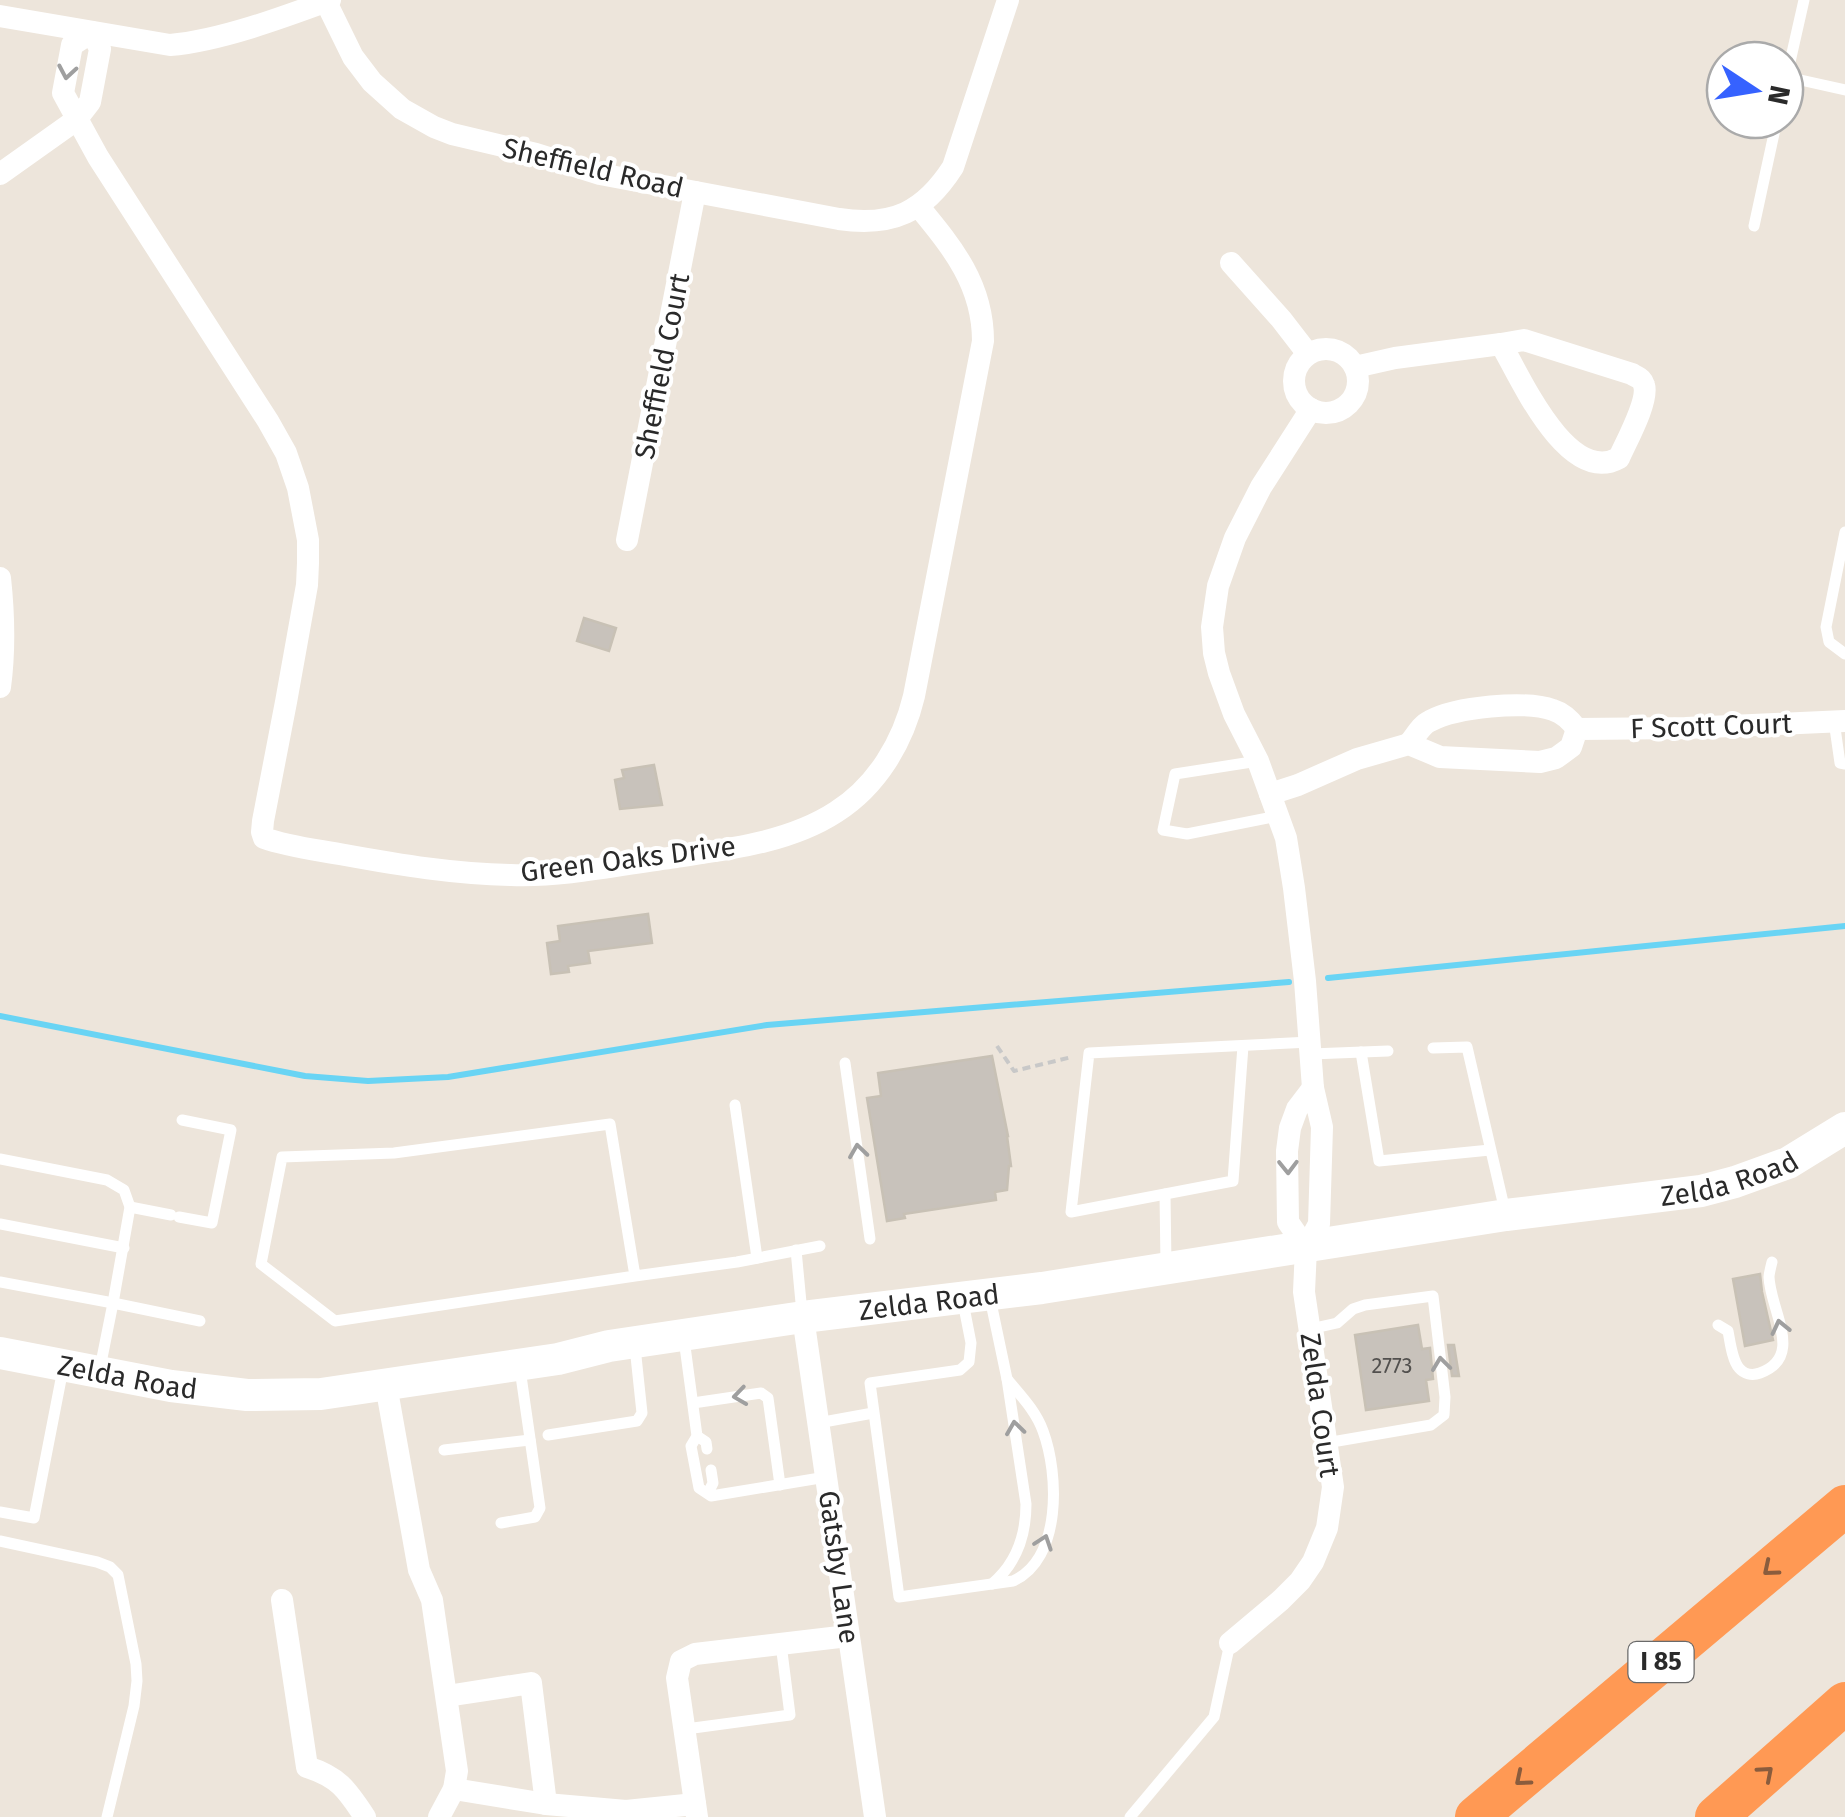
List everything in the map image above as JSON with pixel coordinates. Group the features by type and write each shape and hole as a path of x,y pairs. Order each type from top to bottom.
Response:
{"highway":[{"name":"I 85","path":"1476,1817 1845,1506"},
{"path":"1716,1817 1845,1703"}],"main road":[{"name":"Zelda Road","path":"0,1353 171,1386 247,1396 321,1394 558,1360 635,1342 1166,1269 1506,1215 1701,1191 1788,1163 1845,1128"}],"street":[{"path":"918,206 939,188 956,160 1008,0"},
{"path":"0,16 158,44 189,43 328,1"},
{"name":"Sheffield Road","path":"328,1 354,58 372,82 402,109 452,134 600,174 861,222 886,220 918,206"},
{"path":"0,174 76,120 90,102 100,48 92,32"},
{"name":"Green Oaks Drive","path":"76,120 268,421 286,453 298,488 308,540 307,585 263,821 264,838 449,871 558,873 774,839 804,830 836,812 868,785 886,763 902,733 914,696 984,340 974,284 918,206"},
{"name":"Sheffield Court","path":"627,540 696,192"},
{"path":"1231,263 1308,354"},
{"path":"1355,367 1524,340 1632,374 1644,384 1644,396 1619,458 1605,464 1592,463 1560,441 1501,344"},
{"path":"1331,349 1349,358 1355,367 1354,398 1337,412 1326,414 1311,409 1298,399 1294,388 1297,367 1308,354 1331,349"},
{"path":"1311,409 1261,487 1235,538 1214,608 1214,652 1220,673 1286,838 1291,871 1313,1088 1322,1127 1319,1224 1306,1248 1288,1222 1288,1151 1297,1109 1313,1088"},
{"path":"0,578 4,617 0,687"},
{"name":"F Scott Court","path":"1270,794 1358,759 1409,744 1426,722 1462,710 1510,705 1552,709 1577,729 1839,721"},
{"path":"1409,744 1440,757 1540,762 1556,758 1571,747 1577,729"},
{"name":"Zelda Court","path":"1230,1643 1300,1581 1320,1546 1330,1516 1333,1487 1304,1292 1306,1248"},
{"name":"Gatsby Lane","path":"803,1318 875,1817"},
{"path":"386,1385 419,1570 432,1600 457,1771 454,1790 439,1817"},
{"path":"282,1600 307,1767 338,1782 365,1817"},
{"path":"454,1790 626,1811 696,1810 678,1678 682,1661 694,1654 848,1636"},
{"path":"447,1696 532,1683 546,1804"}],"lane":[{"path":"1795,40 1804,0"},
{"path":"1805,84 1845,90"},
{"path":"1754,226 1773,140"},
{"path":"1845,532 1841,572 1826,628 1829,642 1845,654"},
{"path":"1839,721 1840,762 1845,764"},
{"path":"1258,761 1175,774 1163,830 1187,834 1278,816"},
{"path":"1243,1046 1233,1181 1071,1212 1089,1053 1243,1046 1388,1051"},
{"path":"1433,1048 1467,1047 1506,1215"},
{"path":"1361,1052 1379,1161 1490,1150"},
{"path":"845,1064 870,1240"},
{"path":"735,1106 758,1258"},
{"path":"130,1207 212,1223 231,1130 182,1120"},
{"path":"634,1276 610,1124 394,1153 282,1157 260,1264 335,1321 758,1258 820,1246"},
{"path":"0,1159 107,1180 124,1190 130,1207 99,1372"},
{"path":"1165,1194 1166,1269"},
{"path":"0,1224 124,1248"},
{"path":"796,1250 803,1318"},
{"path":"1718,1325 1728,1331 1736,1366 1743,1372 1761,1373 1777,1364 1784,1344 1768,1276 1772,1262"},
{"path":"0,1282 200,1322"},
{"path":"976,1296 971,1356 960,1370 870,1383 899,1597 1014,1581 1034,1566 1048,1532 1055,1488 1044,1432 1034,1411 1008,1379"},
{"path":"976,1296 1008,1379 1026,1504 1022,1540 1006,1573 992,1584"},
{"path":"1310,1329 1337,1323 1365,1306 1433,1296 1445,1406 1439,1422 1326,1443"},
{"path":"684,1335 697,1436 691,1446 699,1488 710,1496 826,1477"},
{"path":"548,1434 637,1421 642,1413 635,1342"},
{"path":"0,1512 34,1518 64,1365"},
{"path":"502,1523 534,1516 540,1508 519,1365"},
{"path":"693,1403 761,1393 768,1398 780,1485"},
{"path":"818,1423 872,1413"},
{"path":"697,1436 706,1442 707,1449"},
{"path":"444,1450 530,1440"},
{"path":"708,1492 713,1483 711,1470"},
{"path":"0,1540 97,1562 118,1575 137,1681 107,1817"},
{"path":"686,1729 790,1715 781,1643"},
{"path":"1130,1817 1214,1717 1230,1643"}],"path":[{"path":"997,1046 1014,1071 1089,1053"}],"building":[{"path":"584,618 616,628 609,651 577,641"},
{"path":"654,765 662,805 620,809 615,780 624,778 622,770"},
{"path":"648,914 652,943 588,951 590,963 568,966 569,972 551,974 547,943 560,941 558,926"},
{"path":"992,1056 1008,1136 1011,1166 1007,1190 995,1192 996,1200 904,1214 905,1218 887,1221 867,1098 881,1096 878,1073"},
{"path":"1760,1274 1773,1340 1745,1346 1733,1279"},
{"path":"1418,1325 1422,1349 1430,1348 1433,1379 1426,1380 1429,1401 1366,1410 1355,1335"},
{"path":"1448,1345 1454,1345 1459,1376 1452,1376"}],"waterway":[{"path":"1328,978 1845,926"},
{"path":"0,1016 305,1076 368,1081 448,1077 767,1025 1289,982"}]}
